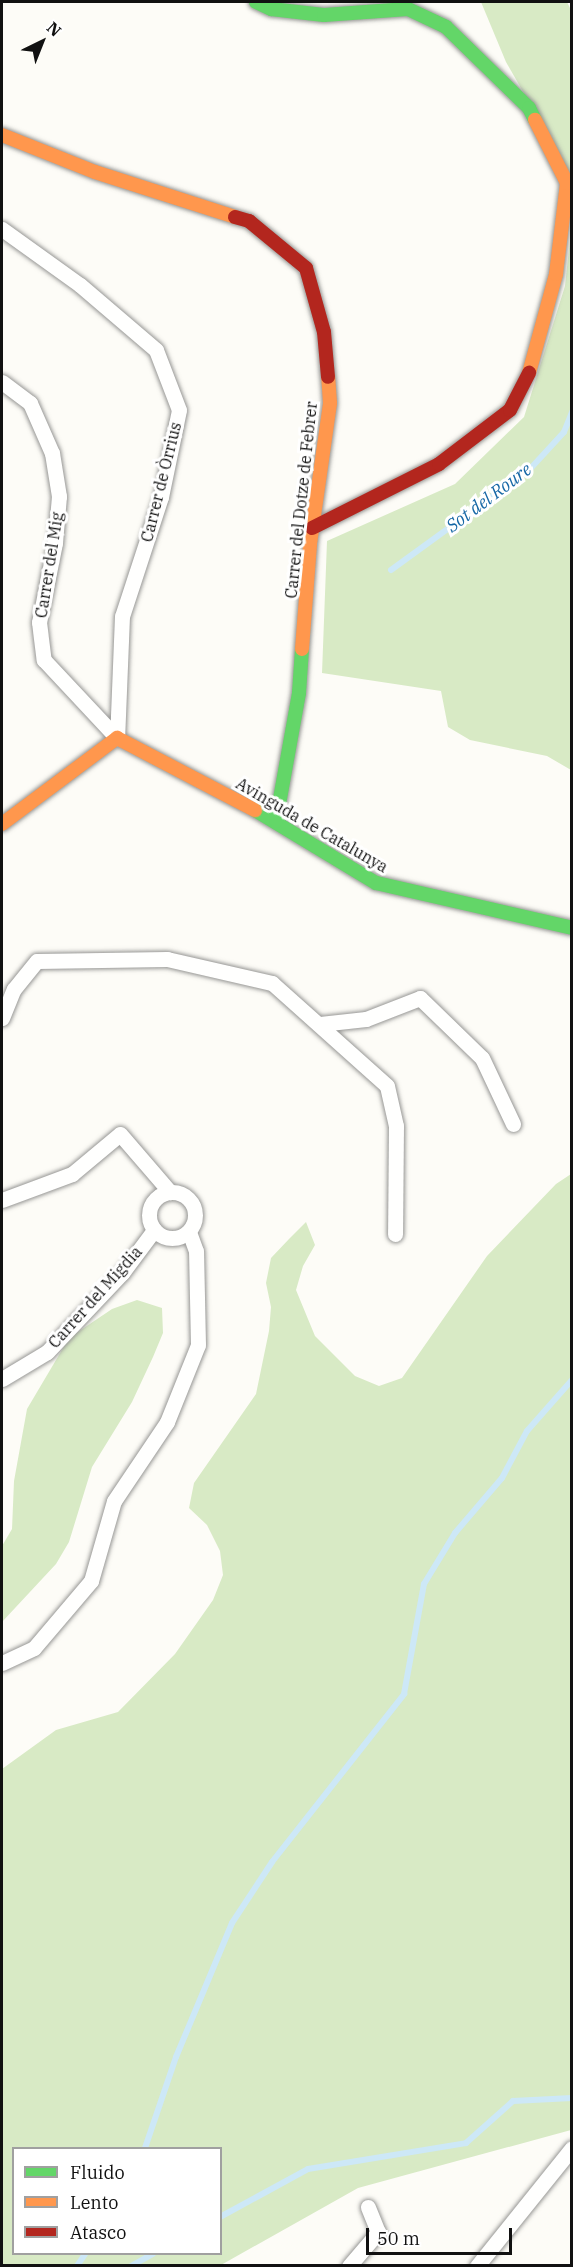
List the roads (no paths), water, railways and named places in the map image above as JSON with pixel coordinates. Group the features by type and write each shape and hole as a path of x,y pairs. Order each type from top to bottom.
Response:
{"street":[{"path":"256,2 271,9 324,15 408,9 446,27 529,108 567,183 556,274 536,360 510,410 439,464 312,528"},
{"name":"Carrer del Dotze de Febrer","path":"2,135 95,172 249,221 306,268 324,332 330,403 312,528 299,693 276,821"},
{"name":"Carrer de Òrrius","path":"2,229 80,285 156,350 179,410 161,497 122,616 116,686 117,738"},
{"name":"Carrer del Mig","path":"2,382 30,403 52,453 59,496 55,543 39,622 44,660 117,738"},
{"path":"2,824 117,738"},
{"name":"Avinguda de Catalunya","path":"117,738 276,821 376,883 572,928"},
{"path":"2,1018 14,989 37,961 167,959 272,983 387,1086 396,1126 395,1234"},
{"path":"320,1024 366,1019 420,998 482,1058 513,1124"},
{"path":"2,1200 72,1174 120,1134 170,1192 184,1195 194,1205 195,1219 189,1232 175,1239 154,1230 149,1216 152,1203 170,1192"},
{"name":"Carrer del Migdia","path":"2,1379 47,1352 122,1274 154,1230"},
{"path":"2,1663 34,1648 91,1581 114,1501 166,1422 198,1345 196,1251 189,1232"},
{"path":"477,2265 572,2148"},
{"path":"349,2265 378,2232 368,2207"}],"waterway":[{"name":"Sot del Roure","path":"391,570 530,469 564,432 572,412"},
{"path":"145,2147 176,2057 232,1923 272,1862 404,1694 424,1584 455,1533 502,1478 527,1431 572,1380"},
{"path":"222,2216 308,2169 466,2143 513,2101 572,2098"},
{"path":"77,2266 84,2255"},
{"path":"131,2266 151,2255"}]}
